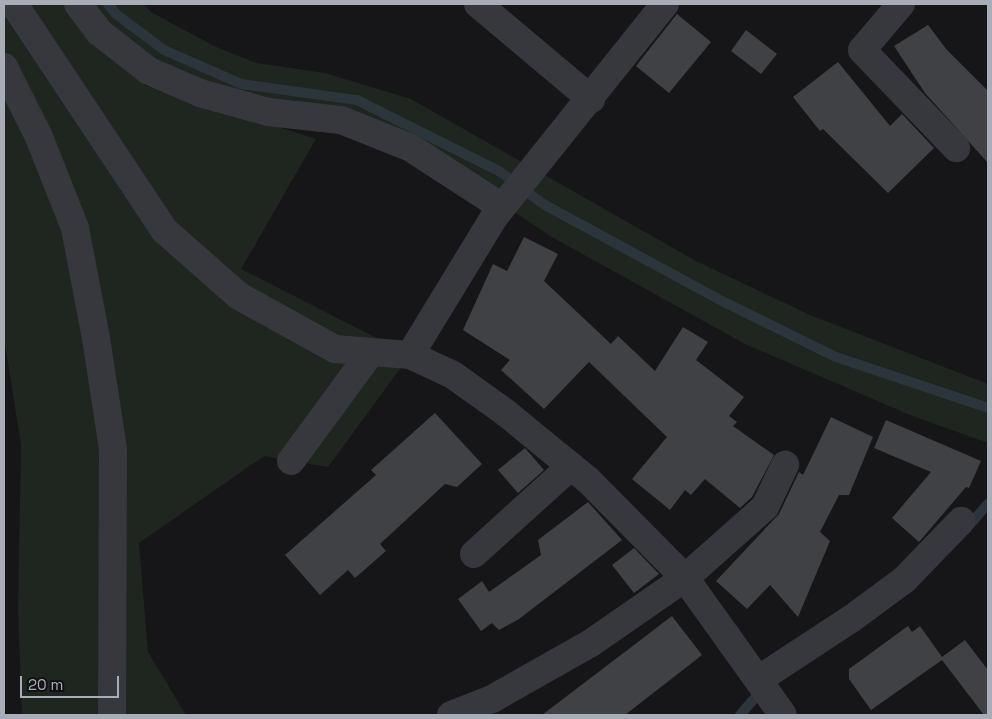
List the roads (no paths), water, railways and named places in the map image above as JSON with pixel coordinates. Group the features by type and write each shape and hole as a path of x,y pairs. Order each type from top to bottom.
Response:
{"street":[{"path":"11,4 16,7 165,231 239,296 335,349 410,355 453,375 571,466 685,578 783,715"},
{"path":"78,4 99,32 149,71 200,94 259,110 350,124 411,148 502,207"},
{"path":"478,4 591,99"},
{"path":"410,355 502,207 591,99 665,4"},
{"path":"901,4 862,50 956,148"},
{"path":"4,67 39,137 75,228 96,338 113,449 112,715"},
{"path":"291,461 371,352"},
{"path":"451,715 492,699 591,643 685,578 765,507 785,465"},
{"path":"474,554 571,466"},
{"path":"758,680 851,619 905,579 961,521"}],"waterway":[{"path":"108,4 116,14 164,50 241,84 357,100 499,171 545,205 720,300 836,357 988,408"},
{"path":"966,529 988,504"},
{"path":"740,715 754,699"}]}
